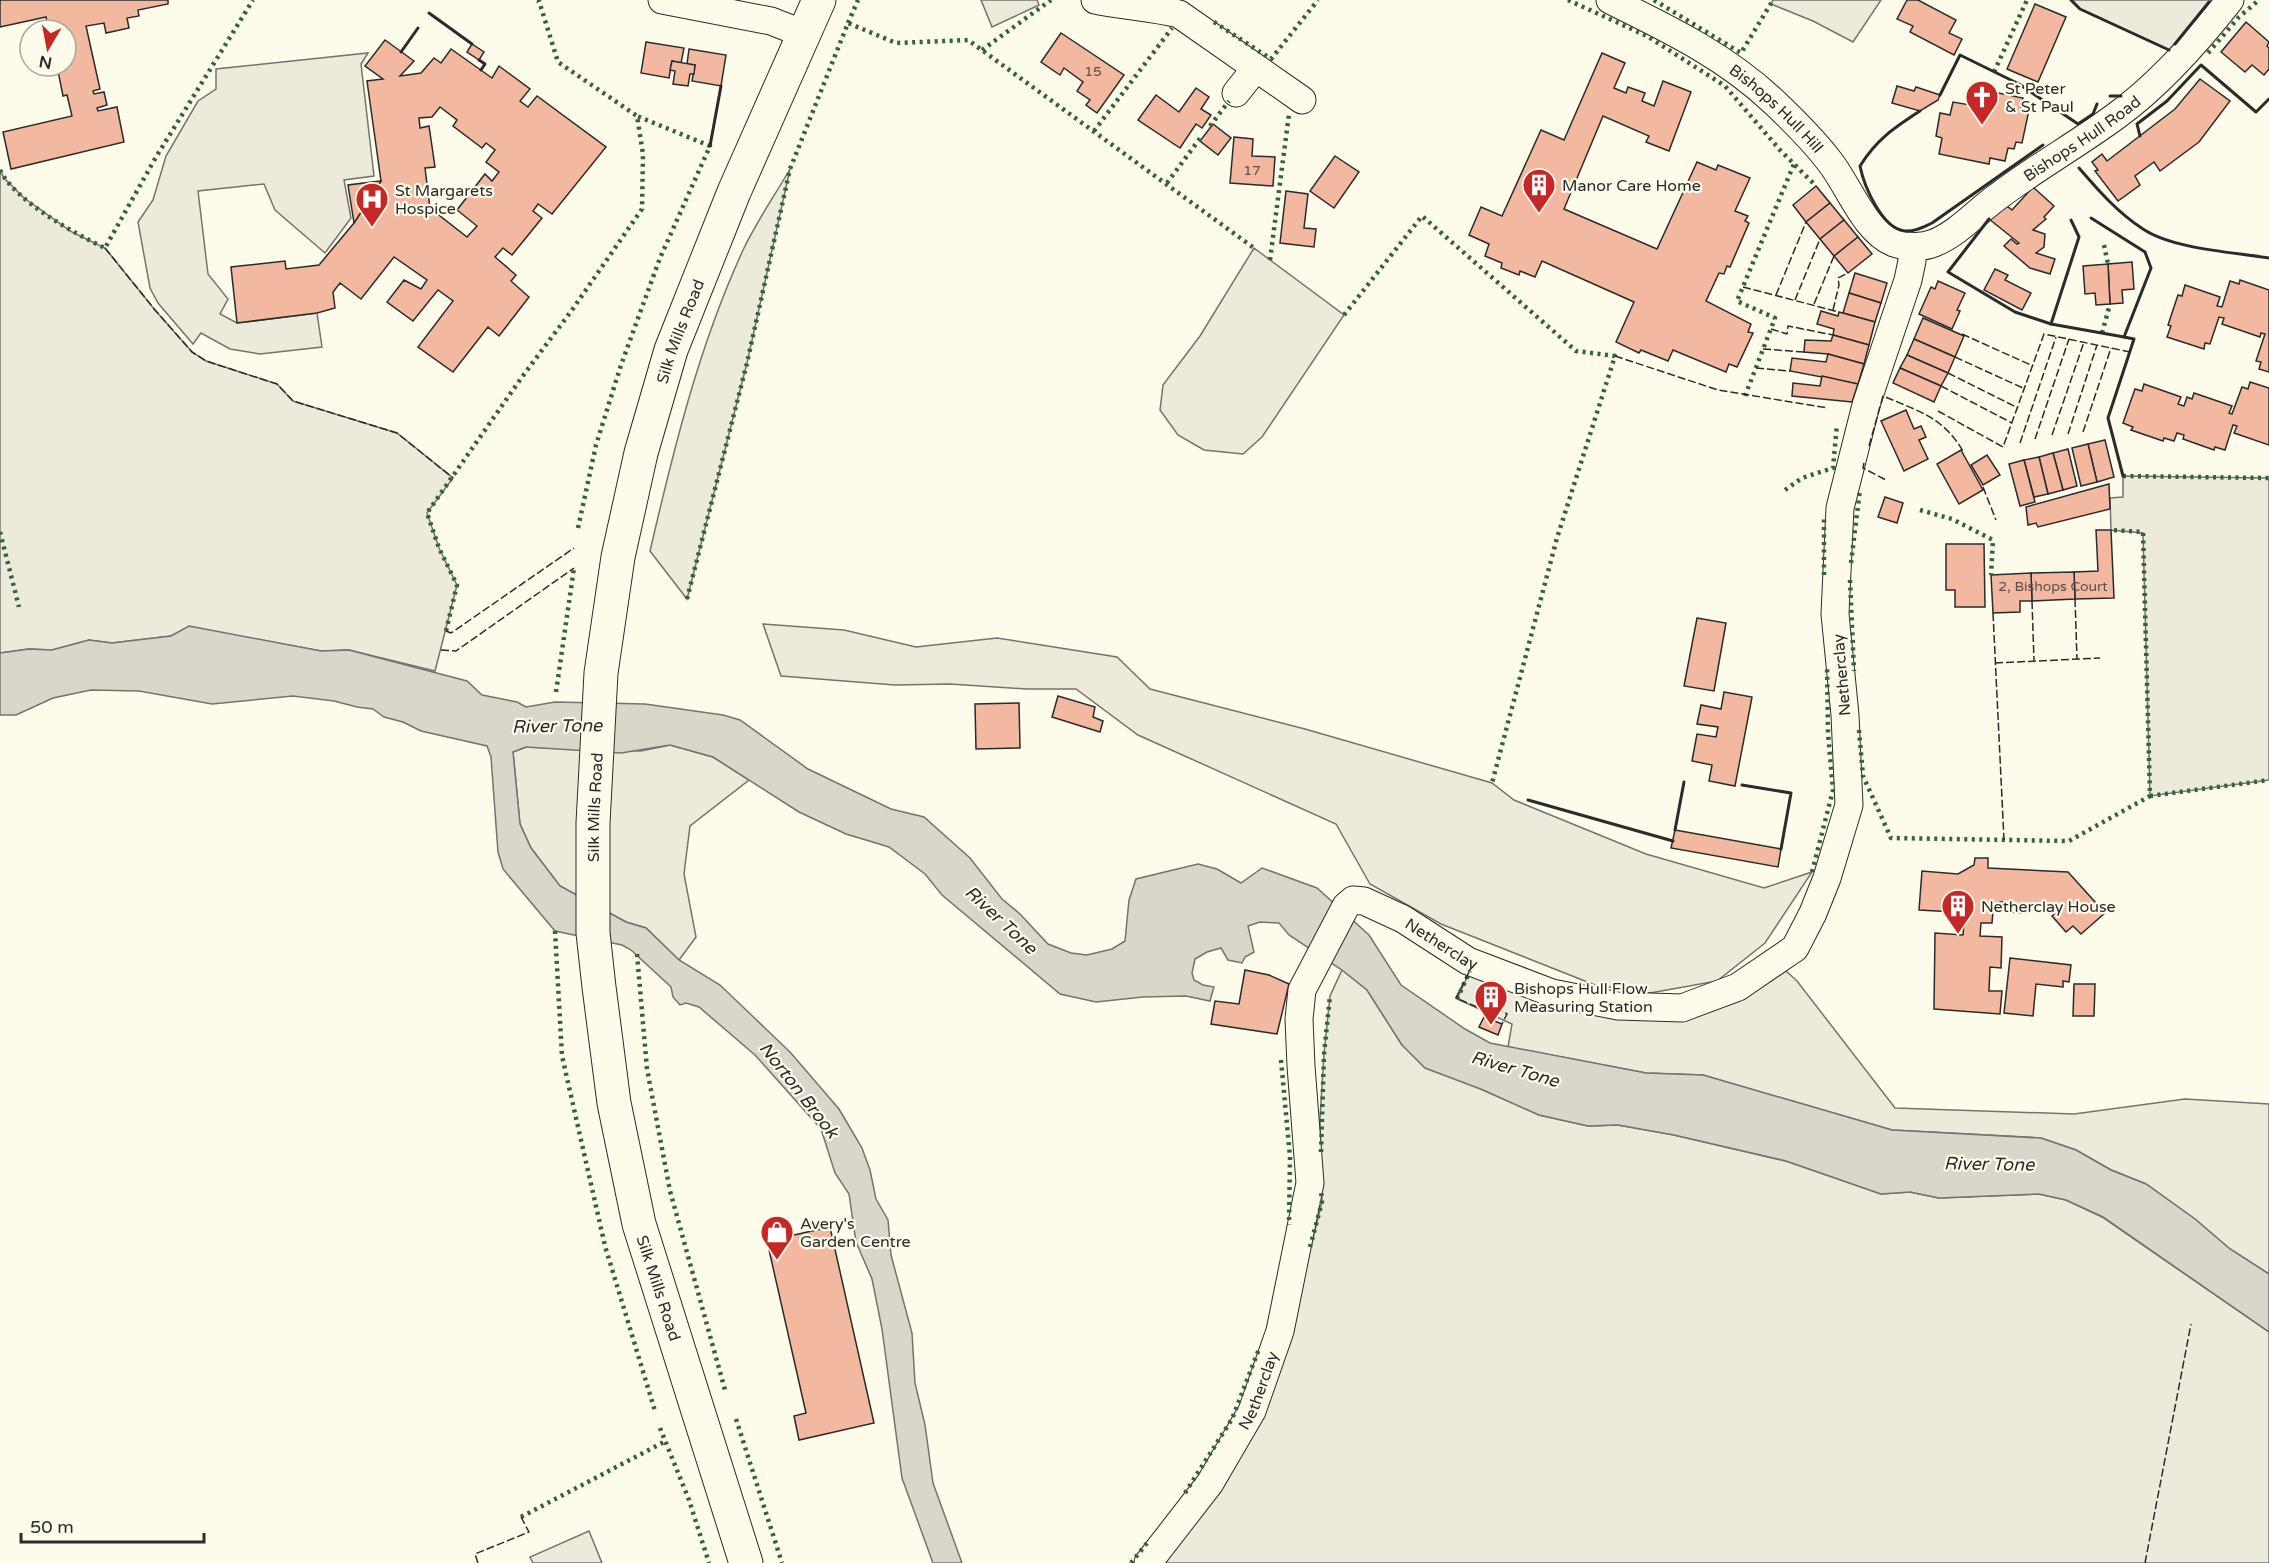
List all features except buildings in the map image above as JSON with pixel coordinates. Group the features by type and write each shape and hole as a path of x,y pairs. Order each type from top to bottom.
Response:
{"main road":[{"name":"Silk Mills Road","path":"746,1563 639,1224 614,1103 593,933 592,874 601,673 618,557 641,453 671,350 734,192 819,0"}],"street":[{"path":"668,0 771,21 804,34"},
{"path":"1095,0 1179,14 1302,100"},
{"name":"Bishops Hull Hill","path":"1611,0 1698,44 1748,80 1798,126 1832,164 1857,205 1880,235 1894,243 1912,247"},
{"name":"Bishops Hull Road","path":"1912,247 1933,243 1959,227 1999,195 2117,115 2175,63 2230,0"},
{"path":"1236,93 1256,68"},
{"name":"Netherclay","path":"1148,1563 1210,1483 1252,1411 1280,1331 1310,1183 1300,1065 1299,1019 1302,990 1346,906 1353,900 1364,900 1402,919 1468,961 1552,993 1618,1006 1682,1008 1738,987 1795,948 1814,913 1849,805 1845,715 1835,614 1840,508 1866,405 1908,280 1912,247"}],"shaded area":[{"path":"981,0 1037,0 1039,5 992,27"},
{"path":"1773,0 1881,0 1853,42 1813,21 1771,4"},
{"path":"2071,0 2211,0 2169,50 2080,9"},
{"path":"368,53 361,64 374,176 344,180 351,218 325,253 275,210 264,184 198,191 208,274 228,299 220,314 237,323 317,313 322,347 260,354 230,349 201,333 193,344 158,303 150,288 138,222 153,200 166,156 198,101 216,89 216,69"},
{"path":"790,169 747,363 687,599 650,551 659,512 689,397 728,285 760,218"},
{"path":"0,170 4,178 24,198 72,232 105,248 192,352 206,361 277,384 293,401 397,433 453,478 427,513 439,548 457,585 435,671 349,650 321,651 189,627 171,636 112,643 89,640 52,650 29,649 0,653"},
{"path":"1254,248 1344,315 1262,437 1243,454 1204,450 1178,435 1160,410 1163,385 1200,336"},
{"path":"2123,476 2269,478 2269,780 2150,796 2143,533 2111,530 2110,498 2123,497"},
{"path":"763,624 844,630 916,647 997,638 1117,657 1150,689 1305,729 1492,783 1514,800 1646,854 1764,888 1812,872 1765,943 1717,981 1650,993 1595,985 1441,924 1370,884 1336,824 1138,735 1076,689 1027,689 950,684 895,685 781,676"},
{"path":"670,745 713,757 749,780 690,826 684,874 696,937 679,960 646,928 626,922 560,886 531,848 520,824 513,752 526,747 641,751"},
{"path":"1342,970 1367,990 1402,1045 1483,1090 1539,1115 1588,1126 1618,1125 1674,1135 1786,1161 1881,1194 1910,1192 1939,1198 2039,1194 2066,1200 2102,1217 2269,1332 2269,1563 1163,1563 1284,1354 1322,1202 1320,1119 1324,1054 1330,996"},
{"path":"1470,971 1684,1021 1740,1001 1786,971 1797,981 1895,1108 2074,1114 2185,1099 2269,1104 2269,1274 2230,1249 2195,1219 2146,1184 2111,1170 2076,1150 2041,1138 1892,1130 1703,1075 1646,1073 1508,1047 1512,1024 1457,999"},
{"path":"589,1531 602,1563 533,1563 530,1557"}],"water":[{"path":"189,626 321,651 349,650 467,681 482,695 517,702 526,707 555,702 645,704 723,715 740,720 808,769 891,809 924,817 970,858 1002,899 1020,914 1048,944 1071,953 1087,955 1112,949 1125,941 1129,900 1136,879 1198,864 1217,869 1241,883 1262,868 1317,888 1369,935 1401,985 1465,1029 1490,1043 1646,1073 1703,1075 1892,1130 2041,1138 2076,1150 2111,1170 2146,1184 2195,1219 2230,1249 2269,1274 2269,1332 2103,1217 2066,1200 2039,1194 1939,1198 1910,1192 1881,1194 1786,1161 1674,1135 1618,1125 1588,1126 1539,1115 1425,1068 1402,1045 1367,990 1342,970 1289,935 1279,923 1260,922 1248,926 1254,952 1245,957 1242,963 1228,960 1221,948 1195,959 1192,973 1194,980 1214,987 1210,1001 1186,996 1143,997 1096,1002 1060,994 942,895 925,874 889,847 846,834 799,812 713,757 670,745 621,753 526,747 513,752 520,824 531,848 560,886 626,922 646,928 679,960 720,985 790,1052 839,1109 862,1148 870,1170 876,1199 888,1220 891,1255 912,1333 915,1383 925,1425 933,1483 962,1563 933,1563 902,1478 882,1329 872,1279 856,1242 849,1194 835,1173 821,1129 755,1055 699,1007 686,1003 680,1005 673,997 671,987 631,950 622,945 555,931 503,869 498,852 491,757 487,746 421,731 403,722 384,717 373,709 293,696 212,704 139,691 91,690 53,698 16,715 0,715 0,653 29,649 52,650 89,640 112,643 171,636"}],"hedge":[{"path":"0,170 8,182 32,205 62,225 105,248 156,157 253,0"},
{"path":"446,631 457,585 439,548 427,513 642,209 643,154 637,116 558,62 539,1 535,0"},
{"path":"848,23 858,0"},
{"path":"982,50 1051,0"},
{"path":"1214,22 1271,59 1318,0"},
{"path":"1568,0 1647,36 1725,86 1780,150 1816,186"},
{"path":"1654,0 1741,53 1773,0"},
{"path":"1994,72 2027,0"},
{"path":"2208,53 2239,17 2259,0"},
{"path":"687,599 747,363 790,169 848,23 896,43 968,40 1254,248"},
{"path":"1094,131 1172,28"},
{"path":"1210,126 1229,101"},
{"path":"1270,260 1289,114"},
{"path":"578,528 596,445 621,365 660,258 710,146 637,116"},
{"path":"1167,183 1201,137"},
{"path":"1745,396 1775,318 1737,301 1794,164"},
{"path":"1344,315 1422,216 1576,351 1615,356 1557,538 1492,783"},
{"path":"2104,245 2108,264"},
{"path":"2102,333 2110,304"},
{"path":"1785,490 1802,478 1833,468 1837,424"},
{"path":"2123,476 2269,478"},
{"path":"1851,563 1860,489"},
{"path":"1920,510 1952,519 1993,540 1991,575"},
{"path":"1824,515 1824,575"},
{"path":"1859,730 1863,776 1891,838 2069,841 2150,796 2143,532 2111,530"},
{"path":"0,532 19,607"},
{"path":"556,692 574,568"},
{"path":"1850,580 1854,671"},
{"path":"1812,872 1833,790 1828,733 1827,665"},
{"path":"2150,796 2269,780"},
{"path":"555,931 562,1056 605,1246 655,1411"},
{"path":"637,954 647,1069 670,1191 725,1390"},
{"path":"1457,999 1470,971"},
{"path":"1486,1001 1494,982"},
{"path":"1321,1152 1324,1054 1330,996"},
{"path":"1281,1060 1290,1157 1289,1225"},
{"path":"1310,1247 1322,1202 1321,1190"},
{"path":"1185,1493 1232,1419 1259,1349"},
{"path":"736,1419 782,1563"},
{"path":"660,1428 689,1500 709,1563"},
{"path":"521,1517 664,1442"},
{"path":"1131,1563 1147,1543"}],"fence":[{"path":"1776,295 1806,222"},
{"path":"1795,300 1820,239"},
{"path":"105,248 192,352 206,361 277,384 293,401 397,433 453,478"},
{"path":"1814,304 1834,256"},
{"path":"1833,310 1839,285 1838,278 1848,273"},
{"path":"1743,287 1839,312"},
{"path":"1771,329 1787,334 1788,326 1833,335"},
{"path":"1962,334 2033,366"},
{"path":"1938,411 2003,447 2044,334 2130,352"},
{"path":"2020,443 2056,337"},
{"path":"2035,439 2069,339"},
{"path":"2052,435 2084,342"},
{"path":"2068,434 2097,345"},
{"path":"2083,432 2111,348"},
{"path":"1763,349 1804,352"},
{"path":"1615,356 1718,390 1828,408"},
{"path":"1955,357 2025,389"},
{"path":"1756,368 1790,371"},
{"path":"1948,373 2018,408"},
{"path":"1941,386 2012,423"},
{"path":"1869,446 1883,396 1919,411 1939,423 1964,453"},
{"path":"1864,463 1863,468 1886,480"},
{"path":"1983,487 1996,520"},
{"path":"446,631 451,633 574,548"},
{"path":"441,650 456,651 574,568"},
{"path":"2075,599 2077,659"},
{"path":"2032,601 2034,661"},
{"path":"1993,613 2004,840"},
{"path":"1995,663 2100,658"},
{"path":"1469,972 1456,998 1484,1010"},
{"path":"1495,982 1486,1002 1507,1014 1502,1024"},
{"path":"2145,1563 2191,1324"},
{"path":"478,1563 475,1554 529,1532 521,1517"}],"wall":[{"path":"2071,0 2080,9 2169,50"},
{"path":"2175,44 2209,2"},
{"path":"429,13 472,44"},
{"path":"401,52 418,28"},
{"path":"1940,95 1960,55 2019,84 2078,124 2093,114 2097,104"},
{"path":"479,60 485,64 481,70"},
{"path":"2140,136 2137,124 2167,101 2201,65 2256,112 2269,99"},
{"path":"710,146 721,86"},
{"path":"2110,96 2121,96"},
{"path":"1920,111 1887,135 1873,148 1860,166 1875,205 1889,223 1905,231 1922,228 1932,223 2043,145"},
{"path":"2079,168 2117,208 2134,223 2156,236 2203,249 2269,258"},
{"path":"2091,218 2145,252 2151,268 2124,337 2134,339 2108,418 2123,476"},
{"path":"1989,219 1948,272 2015,312 2051,324 2124,337"},
{"path":"2051,324 2079,237 2071,220"},
{"path":"1675,830 1684,782"},
{"path":"1742,785 1791,793 1781,849"},
{"path":"1528,800 1673,841"}],"place":[{"name":"St Peter & St Paul","path":"1982,126"},
{"name":"Manor Care Home","path":"1539,214"},
{"name":"St Margarets Hospice","path":"372,228"},
{"name":"Netherclay House","path":"1958,935"},
{"name":"Bishops Hull Flow Measuring Station","path":"1491,1026"},
{"name":"Avery's Garden Centre","path":"777,1261"}],"water label":[{"name":"River Tone","path":"557,726"},
{"name":"River Tone","path":"1001,920"},
{"name":"River Tone","path":"1515,1069"},
{"name":"Norton Brook","path":"799,1090"},
{"name":"River Tone","path":"1989,1164"}]}
